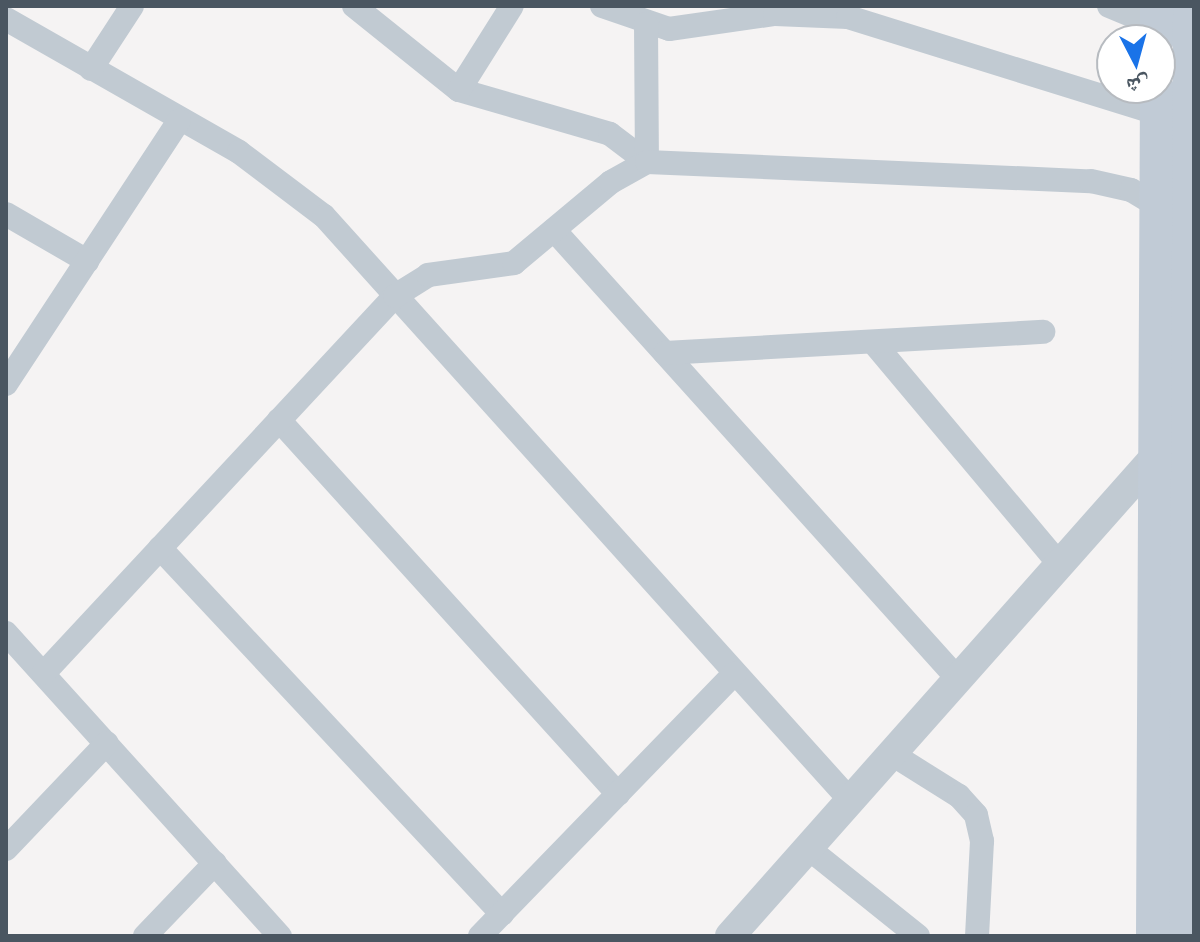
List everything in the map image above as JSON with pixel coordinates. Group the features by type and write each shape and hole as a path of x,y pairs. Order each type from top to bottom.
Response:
{"main road":[{"path":"1186,936 1192,560 1190,6"},
{"path":"1153,936 1156,104"}],"street":[{"path":"91,69 132,6"},
{"path":"354,6 459,90 610,134 647,162"},
{"path":"459,90 512,6"},
{"path":"602,6 646,24 694,30 775,14 848,17 1096,85"},
{"path":"1109,6 1157,24"},
{"path":"6,19 297,193 395,296 850,800"},
{"path":"646,24 647,162"},
{"path":"6,384 179,121"},
{"path":"44,673 395,296 428,275 514,263 611,182 647,162 1091,181 1131,190 1156,205"},
{"path":"6,214 87,261"},
{"path":"554,230 958,679"},
{"path":"665,353 1043,332"},
{"path":"873,342 1060,565"},
{"path":"279,420 618,794"},
{"path":"730,936 1153,459"},
{"path":"160,548 502,914"},
{"path":"6,633 280,936"},
{"path":"480,936 735,673"},
{"path":"6,849 107,743"},
{"path":"892,754 959,796 976,815 982,841 977,936"},
{"path":"808,848 918,936"},
{"path":"145,936 215,863"}]}
